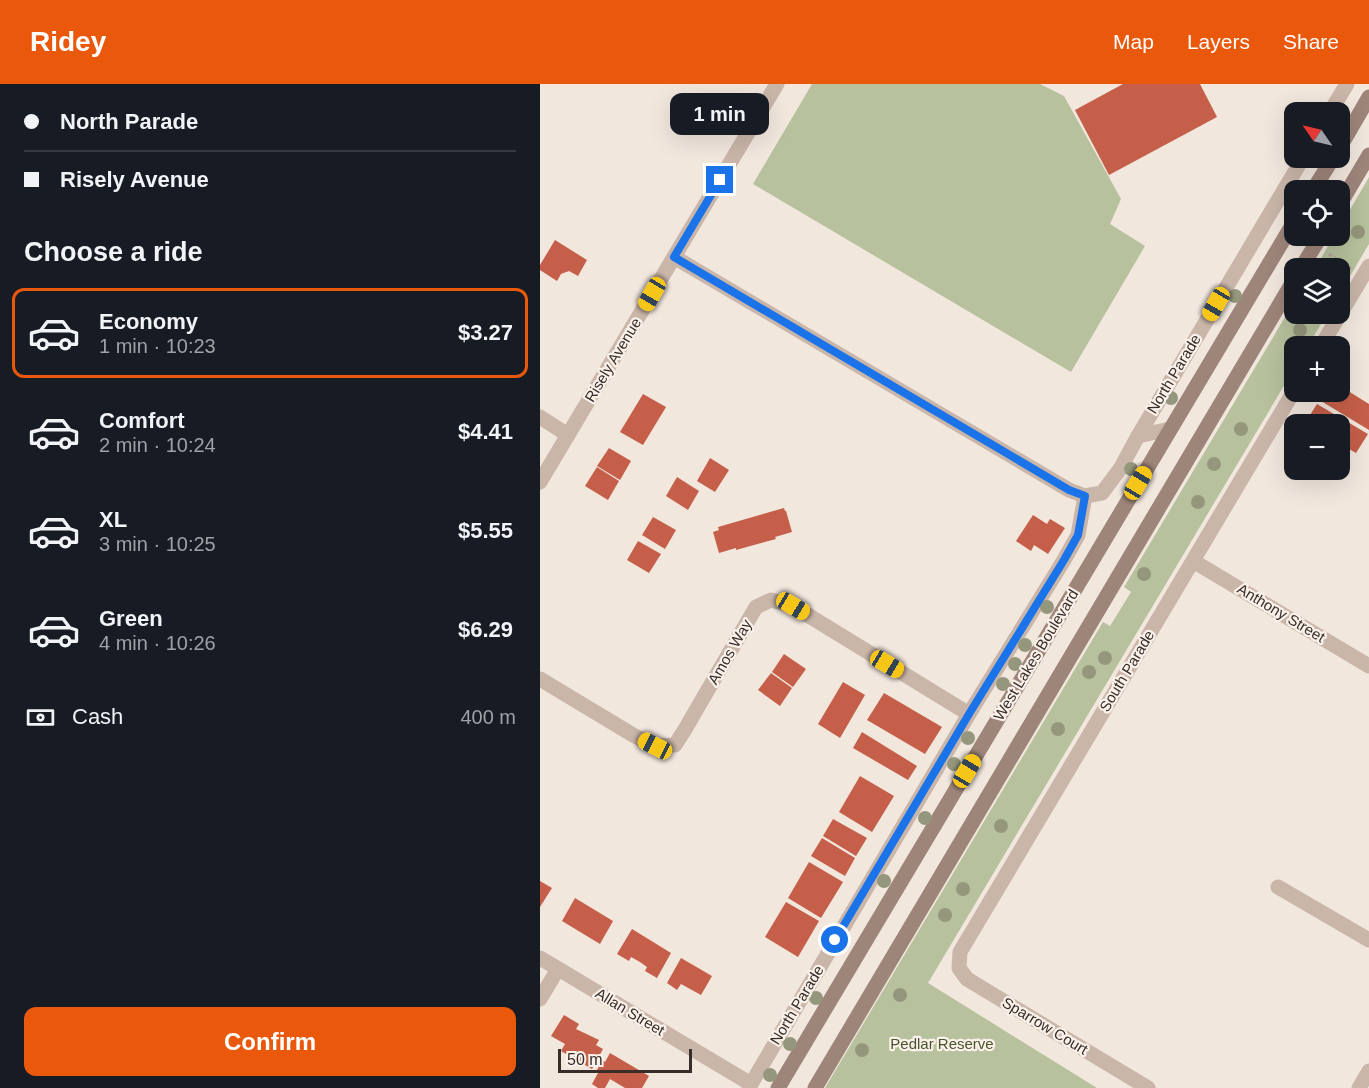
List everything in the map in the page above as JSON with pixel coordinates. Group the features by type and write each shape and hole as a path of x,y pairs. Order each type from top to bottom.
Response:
{"main road":[{"path":"1350,130 1369,97"},
{"path":"1350,187 1369,155"},
{"name":"West Lakes Boulevard","path":"778,1088 1284,239"},
{"name":"West Lakes Boulevard","path":"815,1088 1284,297"}],"street":[{"name":"Risely Avenue","path":"540,482 777,84"},
{"path":"1336,102 1347,84"},
{"name":"North Parade","path":"750,1086 969,714 1064,560 1078,535 1085,496 1102,493 1120,469 1297,168"},
{"path":"674,257 1069,490 1085,496"},
{"path":"1327,336 1366,271"},
{"name":"South Parade","path":"960,952 1287,402"},
{"path":"540,417 568,435"},
{"name":"North Parade","path":"1138,436 1170,429"},
{"name":"Anthony Street","path":"1193,561 1369,666"},
{"name":"Amos Way","path":"540,679 655,746 675,745 756,607 771,600 793,606 969,714"},
{"path":"1278,887 1369,940"},
{"name":"Sparrow Court","path":"960,952 959,968 967,979 1148,1088"},
{"name":"Allan Street","path":"540,958 750,1086"},
{"path":"540,999 558,969"},
{"path":"1359,1088 1369,1071"}],"path":[{"path":"1325,252 1366,271"}],"green space":[{"path":"812,84 1040,84 1064,96 1121,199 1110,224 1145,246 1071,372 753,184"},
{"path":"1369,177 1369,244 1350,276 1350,258 1321,258 1328,246 1350,246 1350,210"},
{"name":"Pedlar Reserve","path":"1284,319 1284,324 1321,324 1314,336 1284,336 1284,386 928,983 1097,1088 825,1088 1103,622 1110,626 1131,592 1124,587"}],"building":[{"path":"1123,84 1200,84 1217,117 1109,175 1075,110"},
{"path":"555,240 587,260 578,276 569,271 561,274 557,281 540,270 540,265"},
{"path":"1350,392 1369,404 1369,430 1350,419 1350,414 1343,414 1323,402 1350,402"},
{"path":"643,394 666,407 643,445 620,432"},
{"path":"1317,404 1334,414 1311,414"},
{"path":"1350,423 1368,434 1356,453 1350,450"},
{"path":"609,448 631,461 620,480 597,466"},
{"path":"710,458 729,470 715,492 697,481"},
{"path":"597,467 619,481 608,500 585,486"},
{"path":"677,477 699,491 688,510 666,496"},
{"path":"784,508 792,532 775,537 776,539 719,553 713,532 719,530 718,527"},
{"path":"1033,515 1047,524 1050,519 1065,528 1048,554 1034,545 1031,551 1016,541"},
{"path":"653,517 676,530 665,549 642,535"},
{"path":"638,541 661,554 649,573 627,560"},
{"path":"784,654 806,669 793,687 772,672"},
{"path":"771,673 792,688 780,706 758,690"},
{"path":"843,682 865,695 840,738 818,724"},
{"path":"884,693 942,727 925,754 867,720"},
{"path":"862,732 917,766 908,780 853,748"},
{"path":"860,776 894,796 872,832 839,812"},
{"path":"833,819 867,838 856,856 823,836"},
{"path":"822,838 855,858 845,876 811,856"},
{"path":"809,862 843,882 821,918 788,898"},
{"path":"540,881 552,888 540,907"},
{"path":"575,898 613,921 600,944 562,921"},
{"path":"786,902 819,921 798,957 765,937"},
{"path":"632,929 671,953 657,978 645,971 647,967 640,962 631,957 629,961 617,954"},
{"path":"681,958 712,976 701,995 681,984 677,990 667,983"},
{"path":"564,1015 579,1024 576,1029 599,1040 596,1045 603,1049 592,1069 561,1051 565,1044 551,1036"},
{"path":"610,1053 649,1076 642,1088 625,1088 610,1079 605,1088 598,1088 592,1084 602,1060 605,1062"}],"route":[{"path":"720,180 674,257 1069,490 1085,496 1078,535 1064,560 969,714 835,940"}]}
